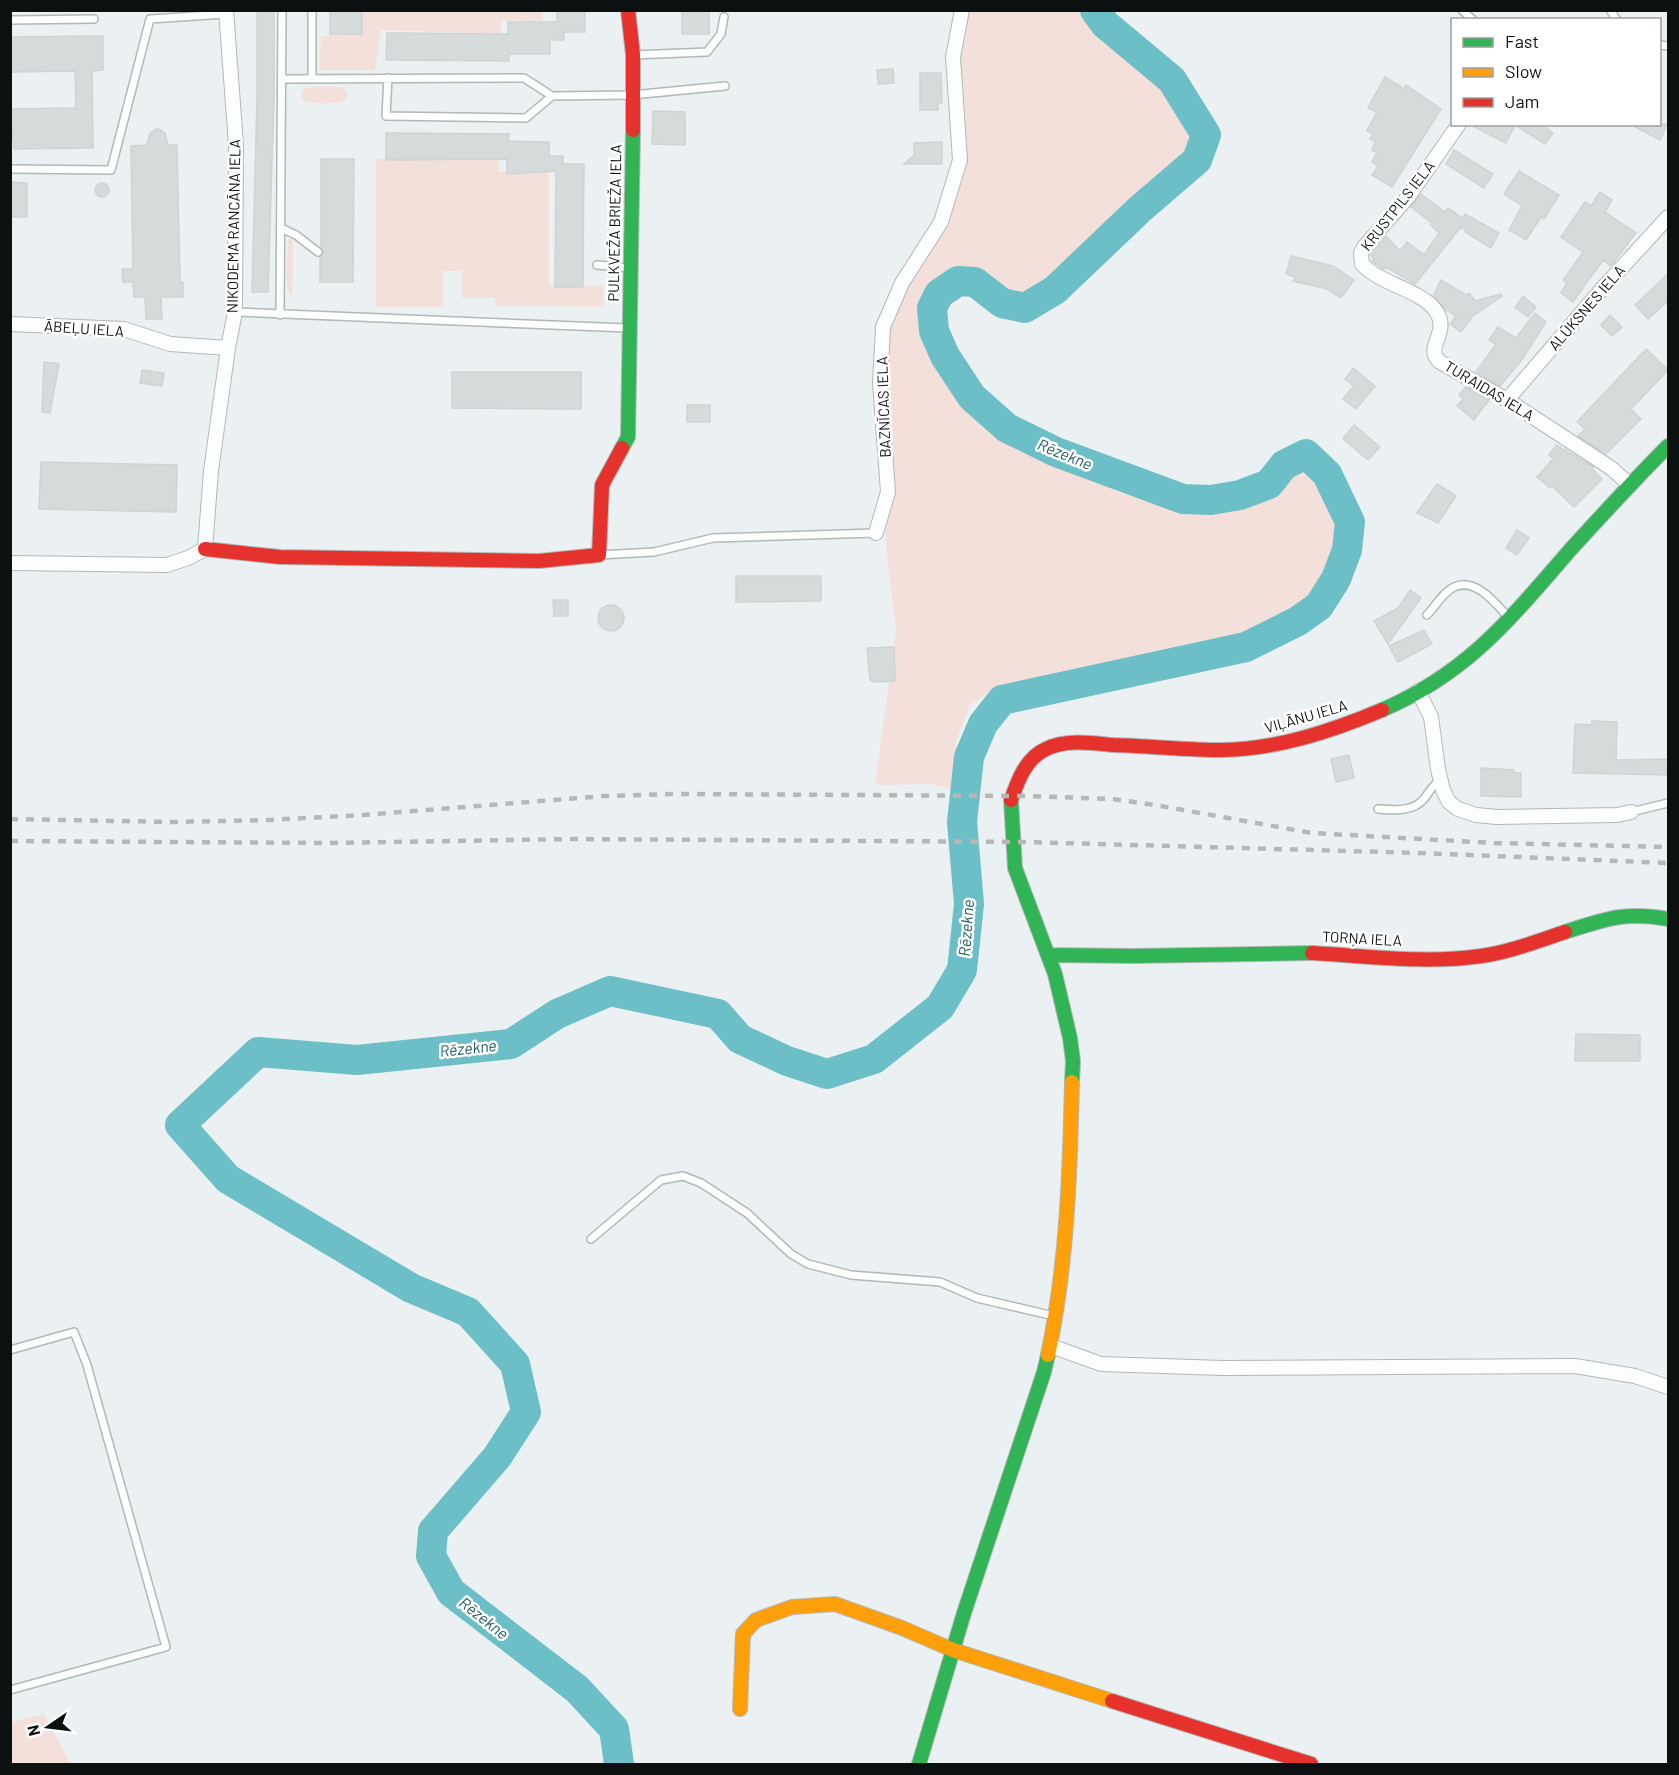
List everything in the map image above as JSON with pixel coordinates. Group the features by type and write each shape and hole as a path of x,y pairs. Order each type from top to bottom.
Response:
{"street":[{"name":"PULKVEŽA BRIEŽA IELA","path":"599,555 602,485 628,437 633,55 628,10"},
{"name":"BAZNĪCAS IELA","path":"876,533 888,492 880,383 883,327 902,283 941,222 960,160 953,57 962,10"},
{"name":"NIKODEMA RANCĀNA IELA","path":"205,549 211,471 235,312 236,146 226,12"},
{"name":"KRUSTPILS IELA","path":"1360,259 1364,247 1408,197 1458,126"},
{"name":"ALŪKSNES IELA","path":"1507,400 1603,288 1668,217"},
{"name":"TURAIDAS IELA","path":"1360,259 1372,273 1433,308 1441,324 1434,351 1436,358 1507,400 1611,468 1630,485"},
{"name":"ĀBEĻU IELA","path":"10,324 124,329 170,344 228,348"},
{"name":"VIĻĀNU IELA","path":"919,1764 953,1650 1051,1346 1066,1222 1072,1061 1066,1016 1055,974 1015,868 1010,802 1017,782 1032,757 1058,744 1220,750 1279,744 1331,729 1385,708 1418,691 1465,662 1509,618 1668,446"},
{"path":"10,563 167,565 205,549 292,557 539,561 599,555"},
{"path":"1418,691 1431,717 1440,780 1449,802 1458,809 1476,815 1497,817 1617,815 1631,812"},
{"name":"TORŅA IELA","path":"1048,955 1308,953 1444,960 1484,956 1521,947 1609,918 1646,915 1668,919"},
{"path":"1051,1346 1101,1364 1223,1368 1575,1366 1635,1376 1668,1387"},
{"path":"740,1708 743,1634 756,1620 792,1607 835,1604 902,1628 953,1650 1311,1764"}],"lane":[{"path":"280,315 282,10"},
{"path":"312,10 312,79"},
{"path":"10,169 111,170 150,20 226,12"},
{"path":"633,55 707,52 721,34 724,17"},
{"path":"10,20 94,19"},
{"path":"388,78 386,116 526,118 552,96"},
{"path":"282,79 524,78 552,96 632,95 725,86"},
{"path":"281,228 296,235 318,252"},
{"path":"597,265 632,268"},
{"path":"235,312 629,328"},
{"path":"599,555 654,552 713,538 876,533"},
{"path":"1427,615 1452,587 1462,585 1481,591 1509,618"},
{"path":"1378,809 1412,808 1420,803 1440,780"},
{"path":"1631,812 1668,803"},
{"path":"591,1239 661,1180 683,1176 700,1183 747,1213 791,1254 808,1264 851,1275 940,1282 977,1298 1056,1316"},
{"path":"10,1350 74,1332 87,1365 166,1647 10,1690"}],"shaded area":[{"path":"362,11 543,11 542,22 501,20 501,34 381,30 375,70 319,70 321,36 362,34"},
{"path":"957,11 1095,11 1105,24 1172,80 1206,135 1197,160 1140,209 1055,290 1025,308 976,271 927,284 922,328 981,426 1116,491 1190,515 1275,491 1269,484 1306,454 1347,550 1298,621 1246,647 997,687 971,704 956,741 957,789 930,784 875,785 896,630 887,556 884,505 883,327 941,222 960,160"},
{"path":"320,86 342,87 347,93 347,98 337,103 326,104 301,99 303,89"},
{"path":"376,159 498,159 499,172 549,172 549,286 603,286 603,307 495,306 495,298 462,298 462,271 443,271 443,307 376,307"},
{"path":"288,239 293,239 292,299 287,279"},
{"path":"44,1714 71,1764 11,1764 11,1722"}],"building":[{"path":"257,10 274,10 268,292 252,292"},
{"path":"330,10 362,10 362,34 330,34"},
{"path":"557,10 585,10 585,32 564,32 564,40 550,40 550,54 509,54 509,61 386,60 387,33 508,34 508,22 557,22"},
{"path":"682,10 709,10 709,34 682,34"},
{"path":"103,36 103,70 92,71 93,148 14,149 10,109 76,108 75,71 11,72 10,37"},
{"path":"893,69 894,83 878,84 877,70"},
{"path":"920,73 941,73 942,103 938,103 938,110 920,110"},
{"path":"1385,77 1404,89 1406,85 1441,109 1392,187 1372,175 1378,166 1372,162 1377,152 1372,150 1375,141 1370,139 1373,134 1367,131 1377,112 1368,108"},
{"path":"653,111 685,112 685,145 652,144"},
{"path":"1667,124 1660,140 1634,126"},
{"path":"1473,126 1514,126 1506,143"},
{"path":"1517,126 1543,126 1553,133 1545,144"},
{"path":"156,129 165,133 168,145 177,145 180,282 183,282 183,297 161,297 162,319 146,319 145,297 134,297 133,282 123,282 122,269 133,269 131,146 147,145 150,133"},
{"path":"386,133 509,134 508,141 549,142 549,156 563,156 563,164 584,164 583,287 555,287 556,171 507,174 507,159 386,160"},
{"path":"942,142 942,164 904,164 914,155 914,143"},
{"path":"1454,150 1493,174 1484,188 1446,164"},
{"path":"321,159 354,159 353,282 320,282 320,257 324,252 321,247"},
{"path":"1519,171 1559,195 1544,219 1541,217 1526,240 1509,230 1522,206 1504,194"},
{"path":"10,182 27,183 27,217 10,217"},
{"path":"102,183 107,185 109,190 107,195 102,197 97,195 95,190 97,185"},
{"path":"1600,192 1612,200 1605,212 1636,233 1611,266 1603,260 1573,302 1561,293 1567,283 1563,280 1583,252 1561,237 1585,202 1591,206"},
{"path":"1421,194 1445,212 1448,208 1463,218 1465,214 1499,233 1491,248 1465,232 1466,230 1461,227 1415,284 1386,267 1384,269 1372,261 1374,258 1370,255 1386,236 1400,251 1407,242 1424,255 1439,233 1431,225 1432,223 1411,207"},
{"path":"1291,256 1333,266 1354,280 1341,298 1327,289 1293,281 1296,277 1286,274"},
{"path":"1668,274 1668,301 1648,319 1635,305"},
{"path":"1441,280 1466,295 1469,293 1475,301 1501,294 1502,296 1473,316 1461,332 1450,324 1456,316 1446,310 1433,296"},
{"path":"1523,296 1536,307 1528,317 1515,307"},
{"path":"1535,313 1546,322 1521,361 1500,386 1476,372 1496,344 1489,340 1498,327 1516,338"},
{"path":"1610,315 1622,327 1612,336 1601,325"},
{"path":"1646,349 1668,370 1631,409 1641,419 1606,454 1578,436 1585,429 1577,422"},
{"path":"44,362 59,364 50,413 42,412"},
{"path":"1353,368 1375,386 1356,409 1343,399 1354,386 1345,379"},
{"path":"142,370 164,373 162,386 140,383"},
{"path":"452,372 581,372 581,409 452,408"},
{"path":"1466,387 1489,400 1474,420 1457,406 1463,399 1459,395"},
{"path":"687,405 710,405 710,422 687,422"},
{"path":"1354,425 1380,447 1368,460 1343,439"},
{"path":"1556,445 1594,467 1592,469 1602,479 1574,507 1552,486 1550,488 1537,477 1553,459 1549,455"},
{"path":"41,462 177,465 176,512 39,509"},
{"path":"1437,484 1456,496 1438,523 1417,513"},
{"path":"1517,530 1529,538 1517,555 1506,548"},
{"path":"736,576 821,576 821,601 736,602"},
{"path":"1410,590 1421,598 1388,644 1374,621 1398,608"},
{"path":"553,600 568,600 568,616 554,616"},
{"path":"611,605 621,608 624,618 621,628 611,631 601,628 598,618 601,608"},
{"path":"1424,630 1432,644 1398,662 1389,646"},
{"path":"894,647 895,681 870,680 867,648"},
{"path":"1592,721 1617,722 1616,760 1668,759 1668,775 1573,773 1575,724 1592,725"},
{"path":"1349,755 1354,778 1336,782 1331,759"},
{"path":"1481,768 1514,770 1514,773 1521,773 1521,797 1481,796"},
{"path":"1576,1034 1640,1035 1640,1061 1575,1061"}],"waterway":[{"name":"Rēzekne","path":"619,1764 614,1729 577,1689 451,1592 431,1556 433,1531 497,1457 526,1412 515,1364 468,1312 411,1288 228,1179 180,1125 258,1052 357,1060 511,1044 557,1014 610,991 718,1014 740,1039 787,1061 827,1074 874,1059 940,1007 962,970 969,904 962,822 969,757 983,724 1002,700 1246,647 1298,621 1319,606 1336,579 1347,550 1350,522 1327,474 1306,454 1284,465 1269,484 1240,495 1211,500 1183,499 1056,452 1007,428 972,397 945,356 934,331 932,308 939,294 958,281 975,282 1002,303 1025,308 1055,290 1140,209 1197,160 1206,135 1172,80 1105,24 1095,10"}],"railway":[{"path":"10,819 172,822 268,820 605,796 677,794 1029,796 1112,799 1312,833 1494,843 1668,847"},
{"path":"10,841 330,843 573,839 1025,842 1420,853 1668,863"}],"traffic: fast":[{"path":"622,448 628,437 633,130"},
{"path":"1382,710 1440,679 1487,641 1668,446"},
{"path":"1011,800 1015,868 1055,974 1070,1038 1073,1061 1072,1082"},
{"path":"1565,932 1592,923 1628,916 1668,919"},
{"path":"1048,955 1312,953"},
{"path":"919,1764 964,1613 1048,1355"}],"traffic: slow":[{"path":"1048,1355 1059,1287 1069,1185 1072,1082"},
{"path":"740,1709 743,1634 756,1620 792,1607 835,1604 902,1628 953,1650 1112,1701"}],"traffic: jam":[{"path":"628,10 633,55 633,130"},
{"path":"205,549 280,557 539,561 599,555 602,485 622,448"},
{"path":"1011,800 1020,777 1033,758 1046,749 1062,744 1088,743 1209,750 1244,749 1304,738 1382,710"},
{"path":"1312,953 1397,959 1460,958 1503,952 1565,932"},
{"path":"1112,1701 1311,1764"}]}
